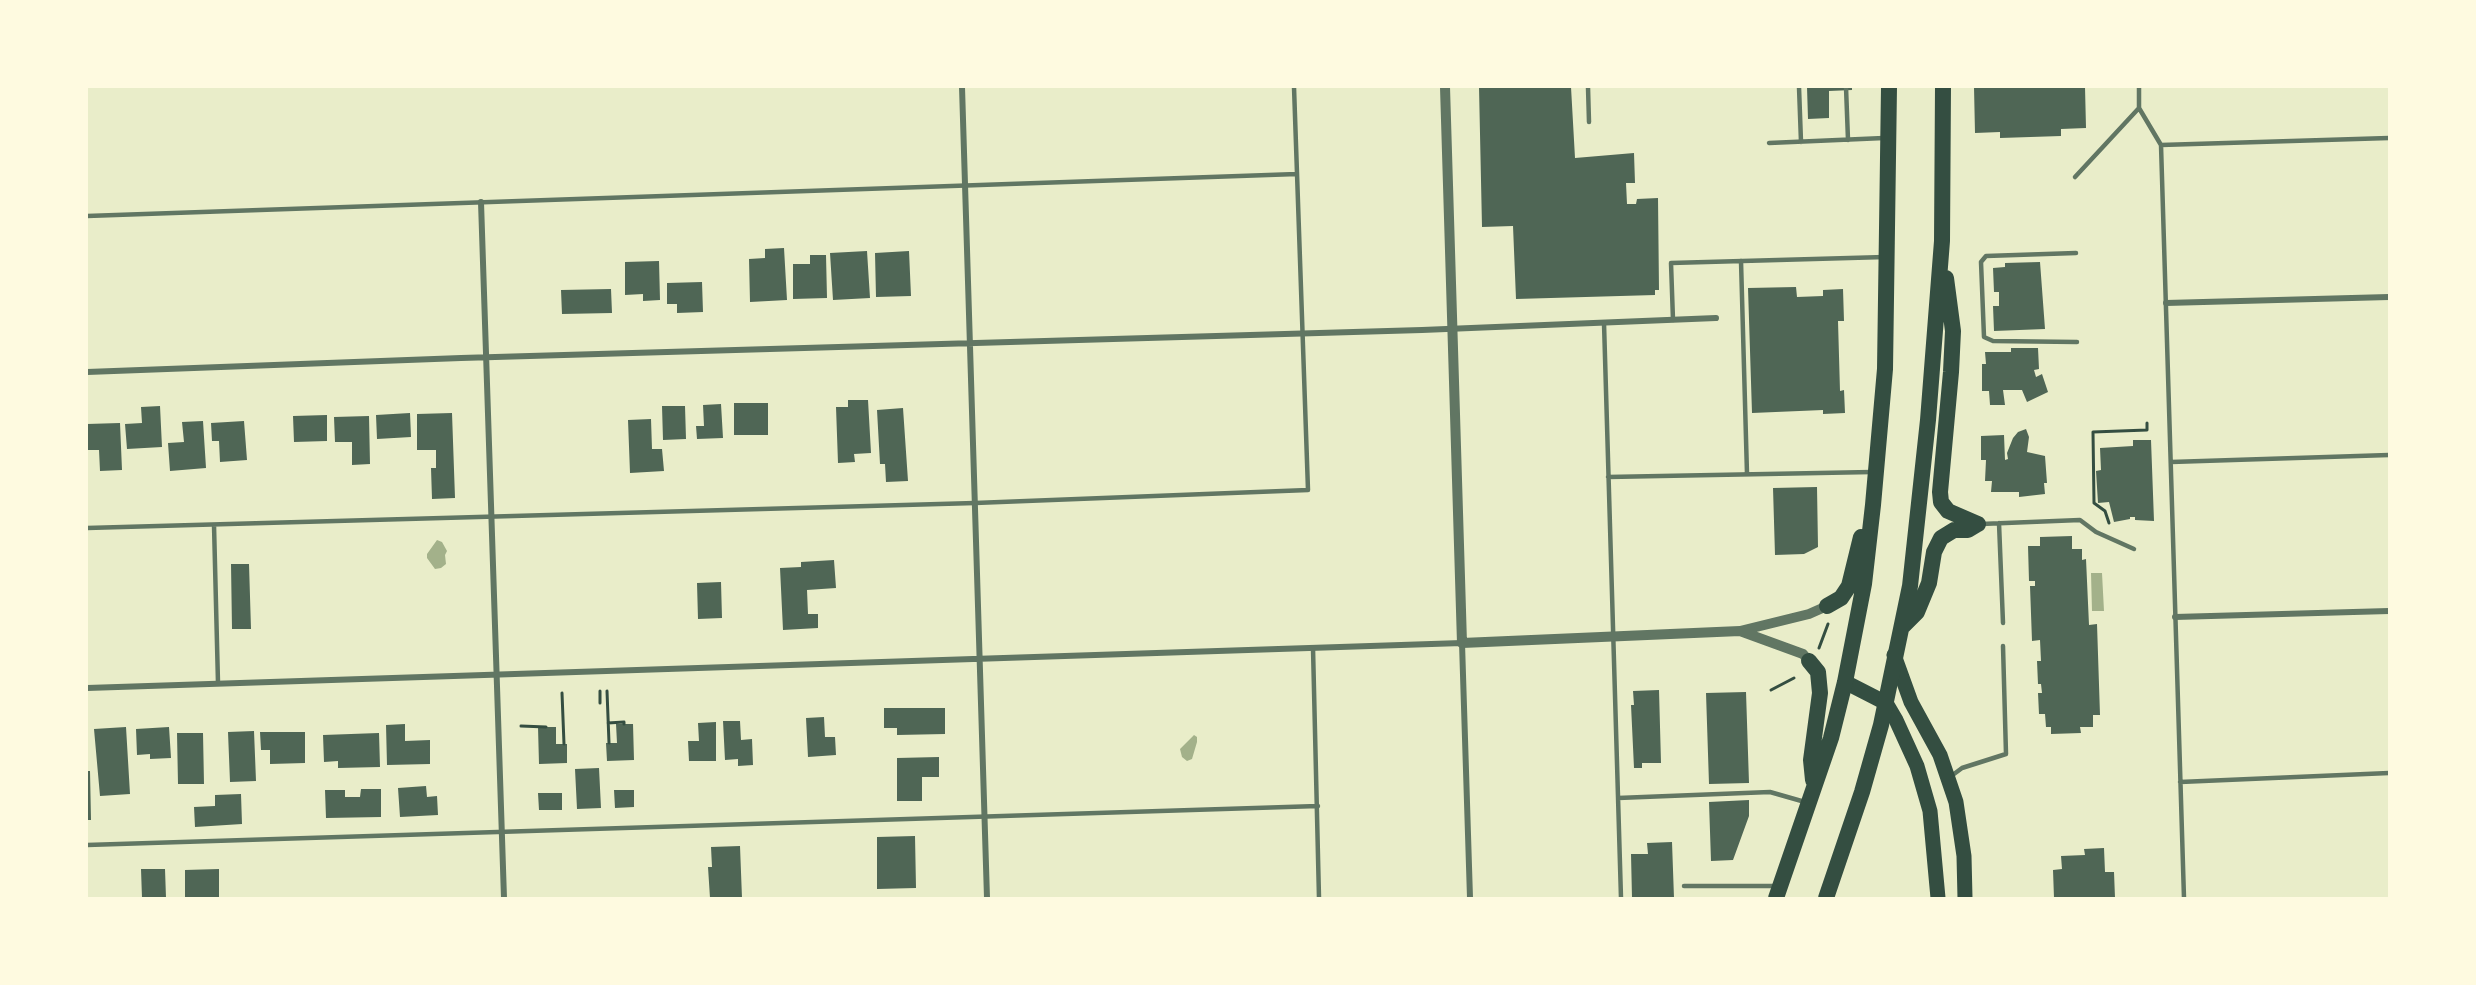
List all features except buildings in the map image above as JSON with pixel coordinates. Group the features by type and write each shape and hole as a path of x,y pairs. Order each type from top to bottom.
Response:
{"highway":[{"path":"1778,892 1831,738 1845,682 1864,584 1885,369 1889,87"},
{"path":"1826,898 1862,792 1886,703 1910,586 1928,420 1942,242 1943,87"},
{"path":"1942,242 1953,330 1941,502 1948,511 1978,524"},
{"path":"1829,611 1849,586 1860,539 1873,505"},
{"path":"1902,627 1917,612 1929,583 1934,552 1941,538 1954,530 1968,530 1978,524"},
{"path":"1813,656 1818,672 1820,693 1811,760 1814,787"}],"main road":[{"path":"1894,656 1911,702 1940,755 1949,778 1961,831 1965,898"},
{"path":"1845,682 1886,703 1917,766 1930,811 1938,898"}],"street":[{"path":"962,87 987,898"},
{"path":"1445,87 1470,898"},
{"path":"481,202 504,898"},
{"path":"2166,303 2389,297"},
{"path":"87,372 486,357 1452,329 1716,318"},
{"path":"87,688 1613,637 1740,631 1829,611"},
{"path":"2175,617 2389,611"},
{"path":"1740,631 1813,656"}],"lane":[{"path":"87,528 975,503 1308,490 1294,87"},
{"path":"1588,87 1589,122"},
{"path":"1800,87 1801,142"},
{"path":"1846,87 1848,140"},
{"path":"2139,87 2139,108 2161,145 2184,898"},
{"path":"2075,177 2139,108"},
{"path":"1769,143 1887,138"},
{"path":"2161,145 2389,138"},
{"path":"87,216 1297,174"},
{"path":"2076,253 1986,256 1981,262 1984,337 1993,341 2078,342"},
{"path":"1673,320 1671,264 1886,257"},
{"path":"1741,261 1747,474"},
{"path":"1604,323 1621,898"},
{"path":"2171,462 2389,455"},
{"path":"1608,477 1875,472"},
{"path":"1978,524 2080,520 2096,532 2134,549"},
{"path":"1999,523 2002,623"},
{"path":"214,525 218,684"},
{"path":"1949,778 1962,768 2006,754 2003,646"},
{"path":"1313,648 1319,898"},
{"path":"2180,782 2389,773"},
{"path":"1618,798 1770,792 1809,804"},
{"path":"87,845 1318,806"},
{"path":"1684,886 1778,892"}],"path":[{"path":"2109,523 2104,511 2094,503 2093,432 2147,430 2147,423"},
{"path":"1813,656 1829,611"},
{"path":"1771,690 1794,678"},
{"path":"607,691 609,743"},
{"path":"600,692 600,704"},
{"path":"562,693 564,744"},
{"path":"608,723 624,722 624,724"},
{"path":"521,726 546,727"}],"shaded area":[{"path":"437,540 442,542 447,551 446,564 435,569 427,558 427,554"},
{"path":"2091,573 2102,573 2104,611 2092,611"},
{"path":"1194,735 1197,737 1197,742 1192,759 1187,761 1182,757 1180,749"}]}
